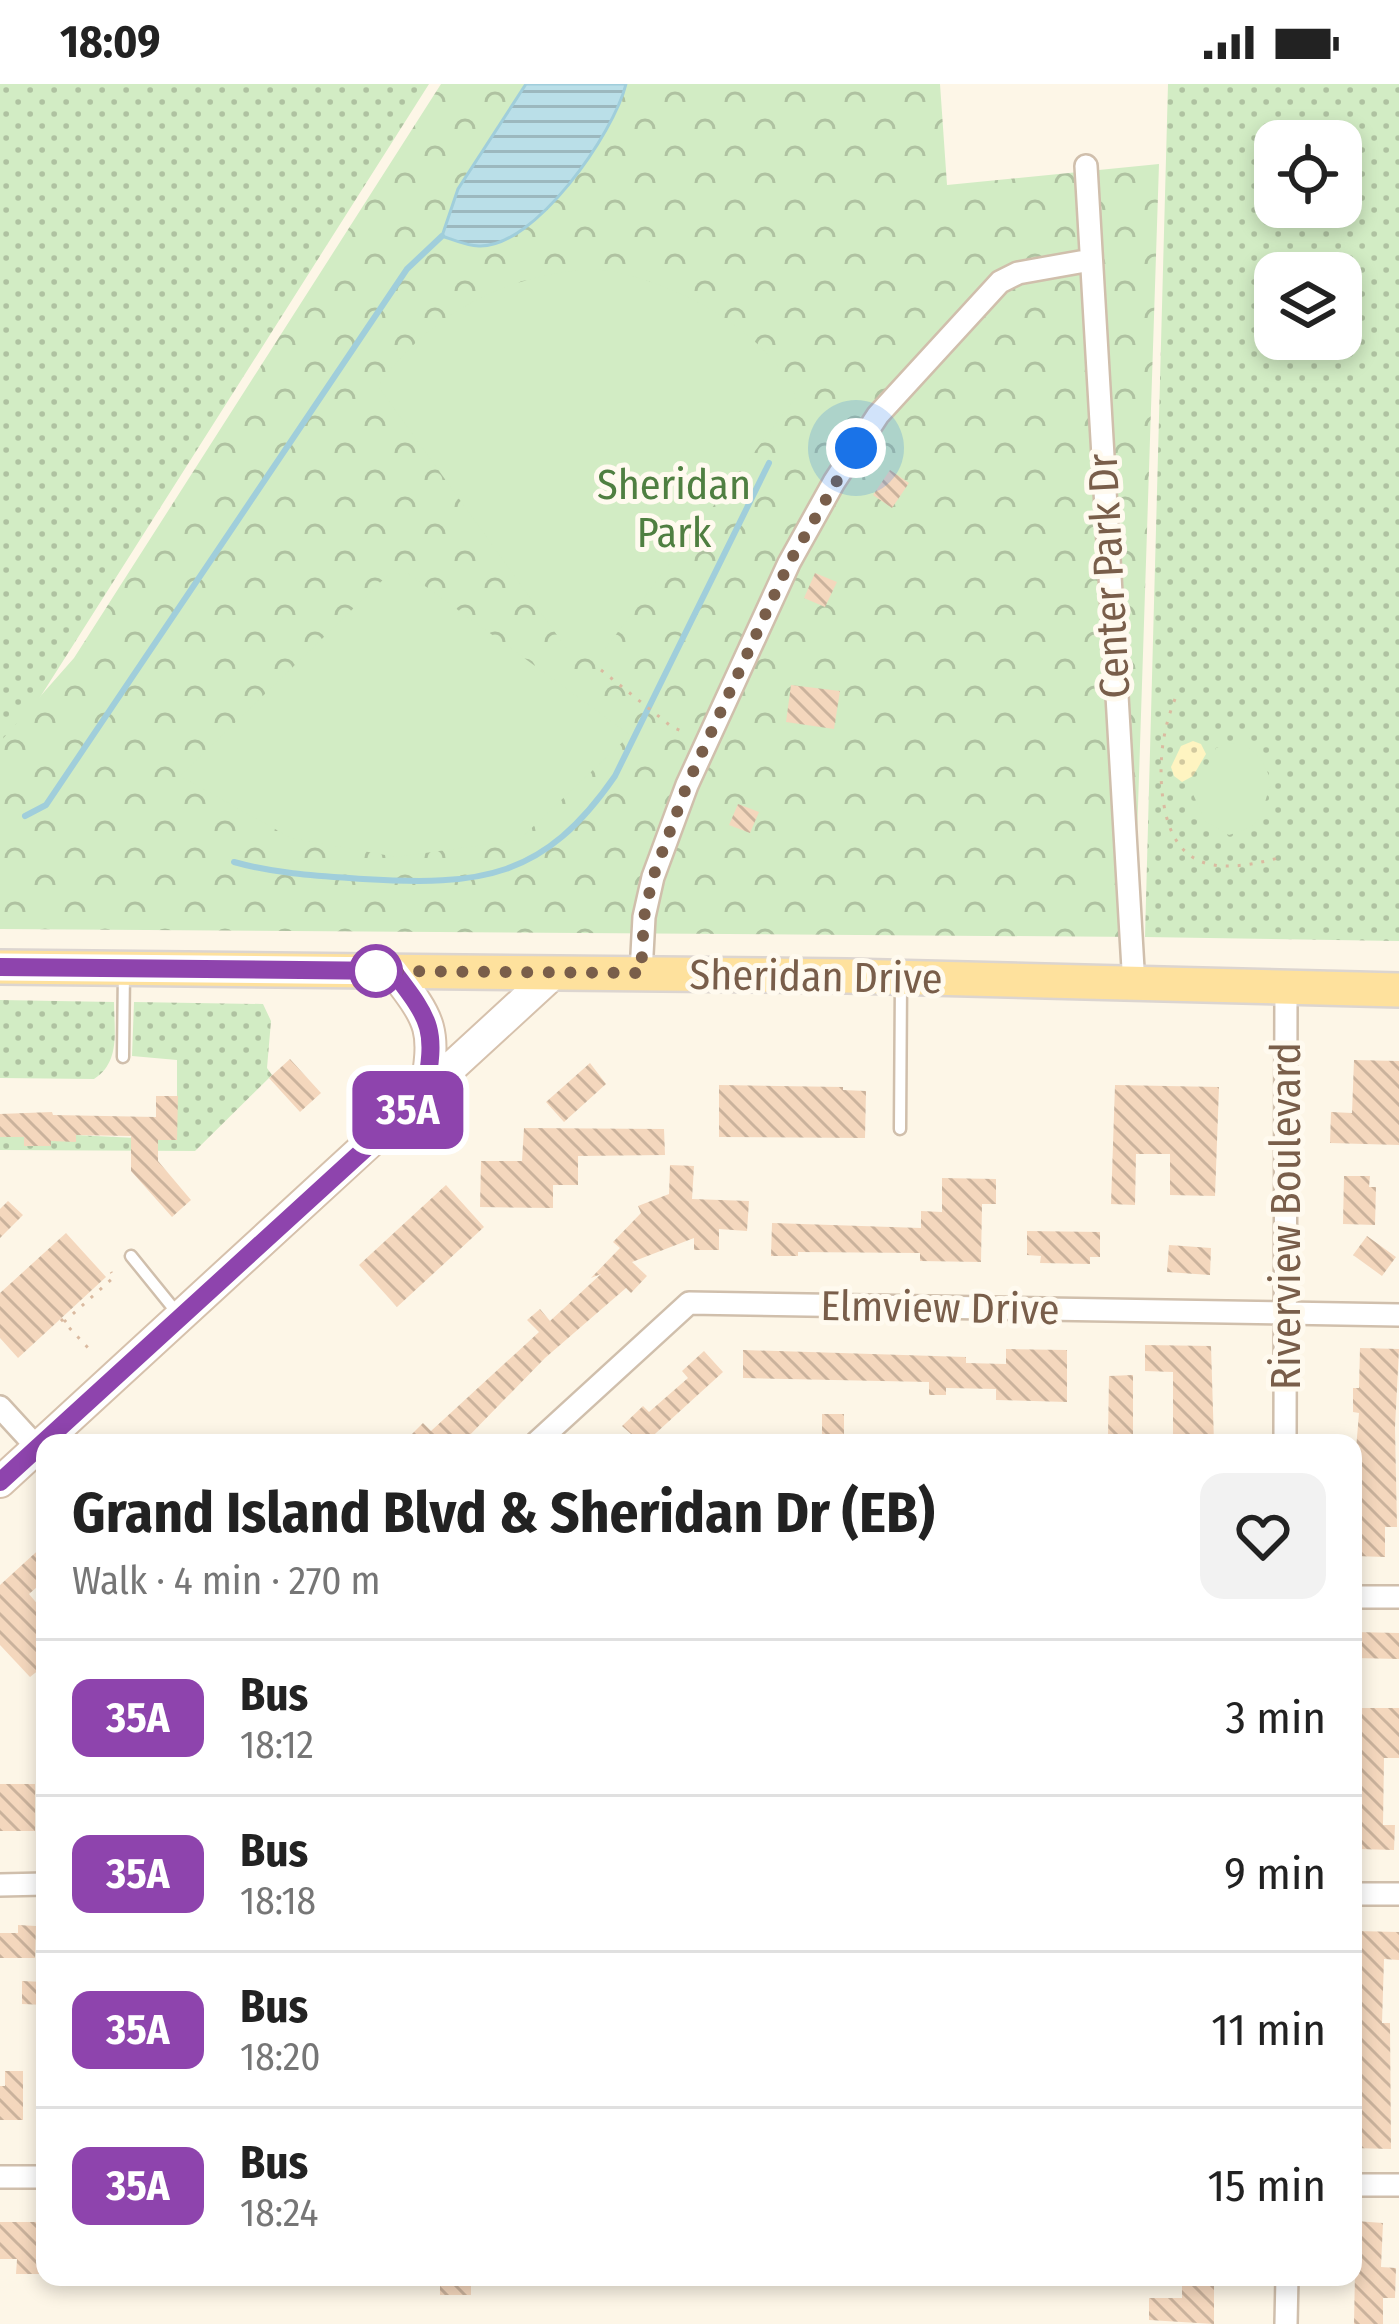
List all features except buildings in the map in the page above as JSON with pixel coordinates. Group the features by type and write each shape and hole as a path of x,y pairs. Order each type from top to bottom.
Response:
{"main road":[{"name":"Sheridan Drive","path":"0,967 641,973 1399,990"},
{"path":"393,971 429,1022 432,1054 425,1094"},
{"path":"60,1434 554,973"},
{"path":"0,1482 36,1456"}],"street":[{"name":"Center Park Dr","path":"1086,166 1134,986"},
{"path":"641,973 644,917 653,877 687,785 789,563 834,482 878,415 1000,282 1018,273 1091,260"},
{"name":"Riverview Boulevard","path":"1285,1434 1286,988"},
{"name":"Elmview Drive","path":"546,1434 689,1303 1399,1315"},
{"path":"0,1407 36,1447"},
{"path":"1362,1597 1399,1598"},
{"path":"0,1885 36,1885"},
{"path":"1362,1894 1399,1894"},
{"path":"0,2177 36,2177"},
{"path":"1362,2185 1399,2185"},
{"path":"1286,2324 1287,2286"}],"lane":[{"path":"123,1057 124,969"},
{"path":"900,1129 901,978"},
{"path":"130,1256 181,1318"}],"path":[{"path":"601,670 666,723"},
{"path":"1175,699 1166,722 1161,773 1166,820 1175,843 1211,865 1240,868 1282,857"},
{"path":"92,1352 62,1320 114,1277 111,1272"}],"green space":[{"path":"0,84 429,84 11,743 0,749"},
{"name":"Sheridan Park","path":"441,84 940,84 947,185 1159,164 1137,837 1141,937 0,929 0,742 74,658"},
{"path":"1168,84 1399,84 1399,941 1145,937"},
{"path":"594,269 651,282 711,310 763,349 796,397 605,649 567,649 378,386 421,338 472,302 530,279"},
{"path":"407,573 630,735 519,840 396,857 291,838 180,776 389,574"},
{"path":"1229,743 1251,749 1272,782 1256,822 1229,835 1205,821 1193,794 1216,748"},
{"path":"0,1000 114,1002 109,1064 94,1079 0,1078"},
{"path":"134,1002 263,1004 271,1021 267,1068 272,1075 195,1151 0,1150 0,1137 24,1137 25,1146 76,1141 76,1135 177,1140 177,1060 132,1056"}],"sand":[{"path":"1193,741 1206,754 1193,776 1182,782 1171,767 1181,746"}],"water":[{"path":"526,84 626,84 589,157 547,209 524,228 501,242 479,246 442,236 458,189"}],"waterway":[{"path":"25,816 46,805 407,269 442,236"},
{"path":"234,862 314,875 442,880 507,869 562,837 615,776 769,463"}],"bus line":[{"name":"35A","path":"0,967 393,971 419,1005 432,1035 425,1094 53,1434"},
{"name":"35A","path":"0,1482 36,1449"}],"route":[{"path":"376,971 641,973 644,917 653,877 687,785 789,563 856,448"}]}
